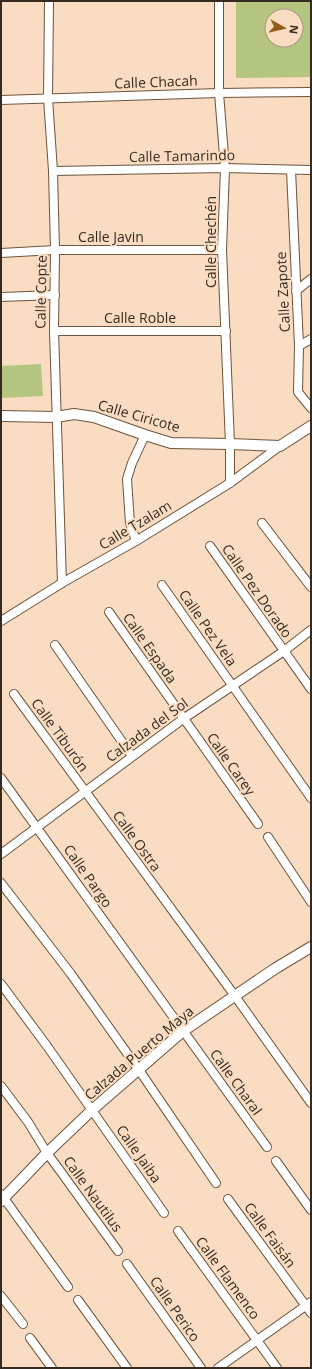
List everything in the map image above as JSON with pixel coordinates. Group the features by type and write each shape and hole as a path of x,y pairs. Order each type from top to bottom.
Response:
{"street":[{"name":"Calle Copte","path":"49,1 48,98 53,171 55,250 54,331 62,583"},
{"name":"Calle Chechén","path":"219,1 220,93 225,168 222,250 230,444 230,483"},
{"name":"Calle Chacah","path":"1,100 220,93 311,92"},
{"name":"Calle Tamarindo","path":"53,171 225,168 311,170"},
{"name":"Calle Zapote","path":"291,170 299,346 298,392 311,408"},
{"name":"Calle Javin","path":"1,253 55,250 222,250"},
{"path":"296,291 311,279"},
{"path":"1,297 55,295"},
{"name":"Calle Roble","path":"54,331 226,332"},
{"path":"299,346 311,339"},
{"name":"Calle Ciricote","path":"1,416 56,417 74,414 94,417 145,435 171,442 280,446"},
{"path":"280,446 311,426"},
{"path":"136,541 130,523 127,479 132,463 145,435"},
{"name":"Calle Tzalam","path":"1,621 230,483 280,446"},
{"path":"262,523 311,587"},
{"name":"Calle Pez Dorado","path":"210,546 311,689"},
{"name":"Calle Pez Vela","path":"162,586 309,795"},
{"name":"Calle Espada","path":"109,612 183,719"},
{"name":"Calzada del Sol","path":"1,854 183,719 284,651 311,630"},
{"path":"55,645 132,756"},
{"name":"Calle Tiburón","path":"14,694 85,792"},
{"name":"Calle Carey","path":"183,719 258,824"},
{"name":"Calle Pargo","path":"1,778 183,1031"},
{"name":"Calle Ostra","path":"85,792 235,996 311,1103"},
{"path":"268,837 311,902"},
{"path":"1,883 71,974 216,1183"},
{"name":"Calzada Puerto Maya","path":"2,1198 92,1110 183,1031 276,968 311,947"},
{"name":"Calle Jaiba","path":"1,984 21,1010 164,1213"},
{"name":"Calle Charal","path":"183,1031 267,1147"},
{"name":"Calle Nautilus","path":"1,1086 28,1122 46,1154 118,1250"},
{"path":"276,1161 311,1210"},
{"path":"2,1198 68,1287"},
{"name":"Calle Faisán","path":"228,1199 308,1304 311,1313"},
{"name":"Calle Flamenco","path":"178,1231 277,1368"},
{"name":"Calle Perico","path":"127,1264 201,1368"},
{"path":"1,1296 23,1324"},
{"path":"78,1300 127,1368"},
{"path":"218,1368 308,1304"},
{"path":"30,1338 52,1368"}],"green space":[{"path":"236,1 311,1 311,77 236,78"},
{"path":"41,364 43,396 1,398 1,366"}]}
